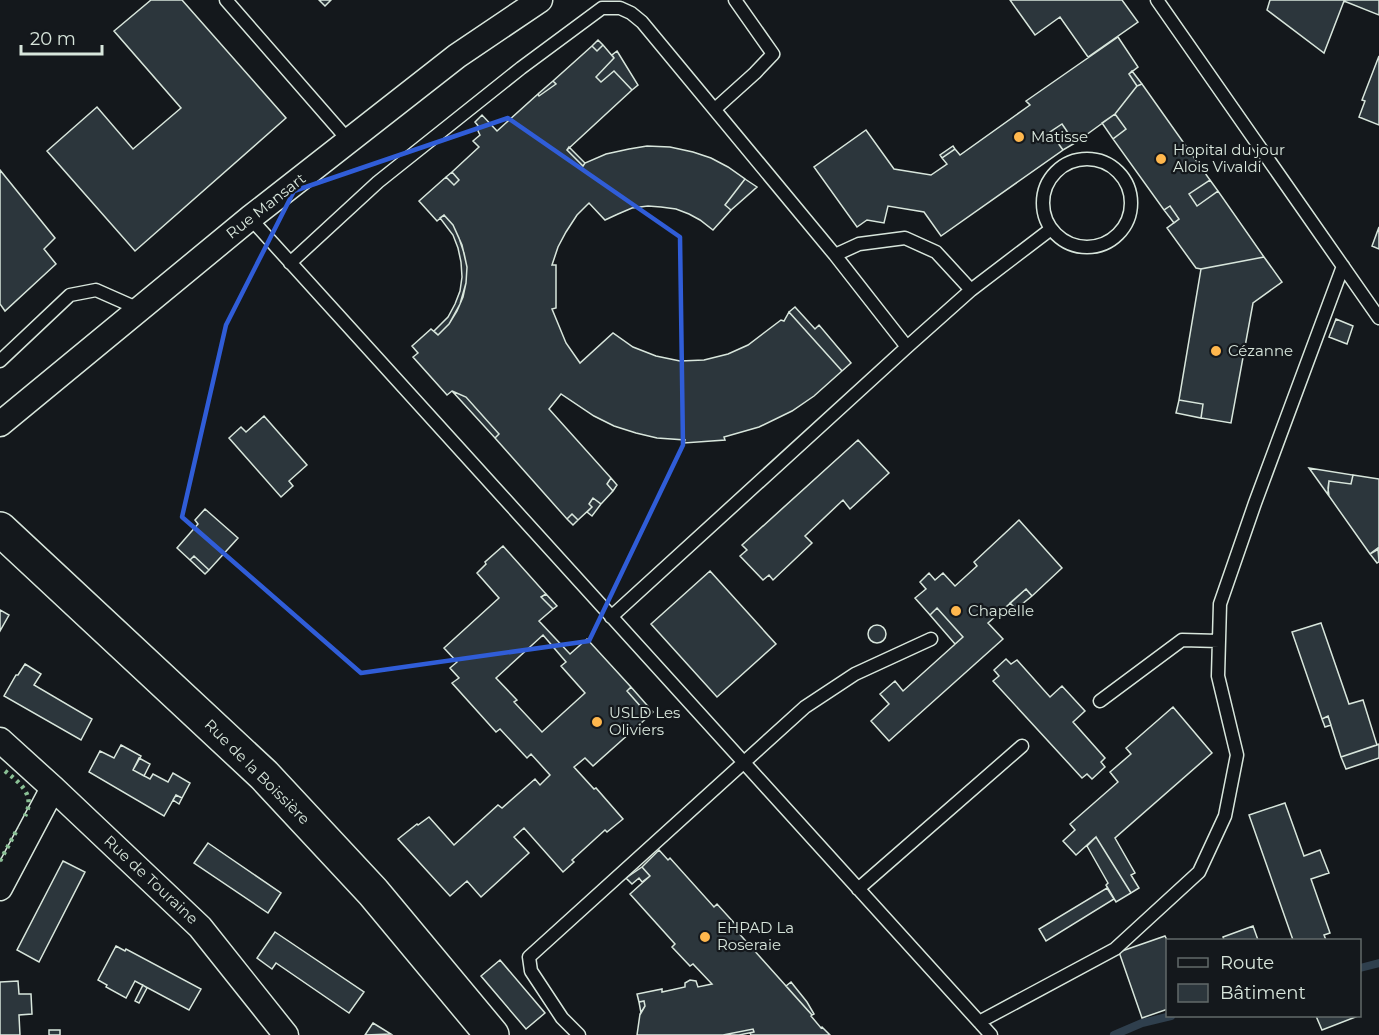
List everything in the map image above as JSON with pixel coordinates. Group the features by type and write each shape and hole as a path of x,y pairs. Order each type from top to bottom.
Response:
{"main road":[{"name":"Rue de la Boissière","path":"0,529 264,775 373,892 492,1035"}],"street":[{"name":"Rue Mansart","path":"0,424 250,218 457,56 540,0"},
{"name":"Rue de Touraine","path":"0,740 200,927 286,1035"},
{"path":"0,888 53,788"}],"lane":[{"path":"226,0 349,141"},
{"path":"715,109 773,54 735,0"},
{"path":"1157,0 1379,318"},
{"path":"290,263 378,182 521,68 602,8 620,8 632,13 642,22 835,255 907,347"},
{"path":"1080,159 1095,159 1109,164 1120,174 1128,187 1131,201 1129,215 1114,238 1088,247 1074,245 1061,239 1051,229 1045,215 1043,201 1046,186 1054,173 1066,164 1080,159"},
{"path":"250,218 991,1035"},
{"path":"611,617 971,290 1051,229"},
{"path":"835,255 859,244 905,238 936,252 971,290"},
{"path":"979,1022 1114,949 1199,872 1225,816 1237,755 1218,676 1220,604 1343,266"},
{"path":"0,361 70,295 96,290 139,309"},
{"path":"579,1035 562,1018 531,971 529,957 806,707 855,674 931,639"},
{"path":"1100,700 1182,640 1219,640"},
{"path":"858,889 1022,746"}],"highlighted area":[{"path":"508,118 680,237 683,445 589,641 361,673 182,517 226,325 294,191"}],"building":[{"path":"151,0 182,0 286,118 135,251 47,151 97,107 133,149 181,108 114,31"},
{"path":"319,0 331,0 325,6"},
{"path":"1010,0 1122,0 1138,22 1088,57 1060,17 1035,35"},
{"path":"1270,0 1379,0 1379,15 1344,1 1324,53 1267,10"},
{"name":"Matisse","path":"1118,37 1138,67 1129,74 1137,86 1115,114 1075,143 1062,124 1050,132 1063,150 941,236 924,212 888,206 884,223 867,220 857,227 814,167 866,130 894,169 931,175 947,164 942,158 955,149 960,155 1030,105 1026,101"},
{"path":"598,40 603,45 597,51 592,46"},
{"path":"603,45 614,58 596,77 601,82 614,71 632,90 567,150 583,166 606,154 647,146 670,147 711,158 745,179 725,205 731,210 713,230 689,214 661,207 632,208 605,220 589,203 577,215 558,247 552,265 556,265 556,308 552,309 566,343 580,363 613,333 633,347 656,356 680,361 704,360 728,354 748,345 781,320 784,321 789,312 842,371 814,396 792,411 759,427 724,437 725,440 684,443 685,440 657,438 636,433 594,416 561,394 549,409 611,478 607,484 613,491 601,504 593,498 589,504 592,507 578,520 572,514 567,519 495,438 499,434 466,397 452,391 447,395 413,357 418,353 412,346 431,329 438,335 449,324 460,304 466,283 467,267 453,225 444,215 437,221 419,201 446,177 454,185 459,180 452,172 479,147 473,141 480,135 479,127 475,122 482,115 497,131 538,94 539,96 556,84 553,81 592,46 597,51"},
{"path":"617,51 638,85 632,90 614,71 601,82 596,77 614,58 612,55"},
{"path":"1379,56 1379,125 1359,117 1365,101 1362,100"},
{"path":"1132,71 1142,84 1137,86 1129,74"},
{"path":"553,81 556,84 539,96 538,94"},
{"name":"Hopital du jour Alois Vivaldi","path":"1142,84 1210,180 1189,194 1197,206 1218,191 1264,257 1196,268 1167,228 1179,219 1170,206 1164,210 1113,139 1126,129 1115,114 1137,86"},
{"path":"1115,114 1126,129 1113,139 1102,123"},
{"path":"1062,124 1075,143 1063,150 1050,132"},
{"path":"953,146 955,149 942,158 940,155"},
{"path":"569,147 585,163 583,166 567,150"},
{"path":"0,170 55,238 44,249 56,264 5,311 0,304"},
{"path":"452,172 459,180 454,185 446,177"},
{"path":"745,179 757,187 731,210 725,205"},
{"path":"1210,180 1218,191 1197,206 1189,194"},
{"path":"1170,206 1179,219 1174,223 1164,210"},
{"path":"444,215 453,225 462,245 467,267 463,297 449,324 438,335 434,331 448,317 455,304 462,277 458,248 453,235 440,218"},
{"path":"1379,227 1379,249 1372,246"},
{"name":"Cézanne","path":"1264,257 1282,282 1253,303 1231,423 1201,418 1203,404 1179,400 1201,269"},
{"path":"795,307 815,329 819,325 851,363 842,371 789,312"},
{"path":"1336,319 1353,326 1347,344 1329,337"},
{"path":"452,391 466,397 499,434 495,438"},
{"path":"1179,400 1203,404 1201,418 1176,413"},
{"path":"264,416 307,465 289,481 293,486 281,497 229,438 241,427 246,432"},
{"path":"858,440 889,473 850,509 843,500 805,536 812,543 773,580 769,575 763,580 740,556 747,550 742,545"},
{"path":"1309,468 1353,475 1351,484 1329,481 1329,496"},
{"path":"1353,475 1379,479 1379,549 1370,554 1328,492 1329,481 1351,484"},
{"path":"611,478 617,485 613,491 607,484"},
{"path":"593,498 601,504 592,516 587,512 592,507 589,504"},
{"path":"205,509 238,538 209,570 194,556 190,560 177,548 198,524 195,520"},
{"path":"572,514 578,520 573,525 567,519"},
{"path":"1019,520 1062,568 1032,596 1026,589 988,623 1003,639 889,741 871,721 889,704 880,694 895,681 903,691 963,637 937,608 930,615 915,598 926,589 920,582 929,573 935,580 943,573 955,586 977,566 974,562"},
{"name":"USLD Les Oliviers","path":"503,546 546,594 541,597 553,609 539,621 570,654 587,639 631,687 627,691 649,716 593,766 585,758 574,767 623,819 607,832 605,830 572,860 574,862 563,872 524,828 514,837 529,853 481,897 467,881 450,896 398,839 429,817 454,845 498,805 502,808 535,779 540,785 550,775 531,754 527,758 500,729 496,732 452,683 459,678 450,668 457,662 444,648 499,598 477,573 486,564 485,562","holes":["543,635 566,662 561,666 585,693 542,732 514,702 517,700 496,678"]},
{"path":"1378,548 1379,562 1377,563 1370,554"},
{"path":"194,556 209,570 205,574 190,560"},
{"path":"710,571 776,644 717,697 651,624"},
{"path":"1026,589 1032,596 1016,609 1010,603"},
{"path":"546,594 557,606 553,609 541,597"},
{"path":"937,608 963,637 955,644 930,615"},
{"path":"0,610 9,615 0,631"},
{"path":"1321,623 1349,704 1363,700 1377,745 1341,757 1328,716 1322,719 1292,632"},
{"path":"877,625 883,628 886,634 883,640 877,643 871,640 868,634 871,628"},
{"path":"1006,659 1011,664 1017,660 1050,697 1062,686 1085,711 1073,722 1105,758 1101,762 1105,767 1092,779 1087,774 1082,778 993,681 999,676 994,670"},
{"path":"25,664 41,674 34,685 92,719 81,740 4,696"},
{"path":"631,687 653,712 649,716 627,691"},
{"path":"1173,707 1212,753 1115,838 1135,873 1131,875 1139,888 1131,893 1096,837 1076,855 1063,841 1075,830 1070,824 1118,782 1110,772 1131,754 1126,748"},
{"path":"1328,716 1331,725 1325,727 1322,719"},
{"path":"1379,744 1379,758 1346,769 1341,757"},
{"path":"121,745 141,756 133,770 150,779 153,774 168,782 173,773 190,783 182,798 176,795 164,816 89,772 100,751 114,758"},
{"path":"139,758 150,764 144,776 133,770"},
{"path":"176,795 182,798 179,804 173,800"},
{"path":"1285,803 1304,856 1320,850 1329,873 1311,879 1330,933 1324,935 1326,939 1293,939 1249,815"},
{"path":"1096,837 1131,893 1116,902 1087,846"},
{"path":"208,843 281,893 268,913 194,863"},
{"name":"EHPAD La Roseraie","path":"659,850 668,860 670,858 714,907 717,904 737,926 735,929 821,1028 830,1035 751,1035 750,1033 754,1032 753,1029 723,1035 637,1035 640,1014 645,1006 644,1001 639,1002 637,994 685,987 685,983 690,980 696,981 698,987 712,984 672,947 675,944 630,894 650,876 642,867"},
{"path":"63,861 85,872 39,962 17,950"},
{"path":"642,867 650,876 642,882 639,878 632,884 626,878"},
{"path":"1107,888 1114,899 1046,941 1039,929"},
{"path":"1253,926 1258,939 1224,939 1223,937"},
{"path":"275,932 364,992 349,1013 276,963 272,969 257,958"},
{"path":"1165,936 1166,1010 1142,1018 1119,952"},
{"path":"116,946 125,951 126,949 201,989 189,1010 135,981 126,998 98,980"},
{"path":"500,960 545,1013 526,1029 481,976"},
{"path":"18,981 19,994 31,994 32,1014 19,1015 20,1035 0,1035 0,982"},
{"path":"791,982 814,1014 812,1015 786,986"},
{"path":"143,985 147,988 139,1003 135,1001"},
{"path":"644,1001 645,1006 641,1013 639,1002"},
{"path":"1316,1017 1355,1017 1322,1030"},
{"path":"373,1023 391,1034 365,1035"},
{"path":"753,1029 754,1032 723,1035"},
{"path":"49,1030 60,1030 60,1035 49,1035"}],"waterway":[{"path":"1361,968 1379,963"},
{"path":"1114,1035 1142,1023 1167,1017"}],"hedge":[{"path":"5,771 25,790 29,802 25,816"},
{"path":"0,861 18,828"}],"place":[{"name":"Matisse","path":"1019,137"},
{"name":"Hopital du jour Alois Vivaldi","path":"1161,159"},
{"name":"Cézanne","path":"1216,351"},
{"name":"Chapelle","path":"956,611"},
{"name":"USLD Les Oliviers","path":"597,722"},
{"name":"EHPAD La Roseraie","path":"705,937"}]}
